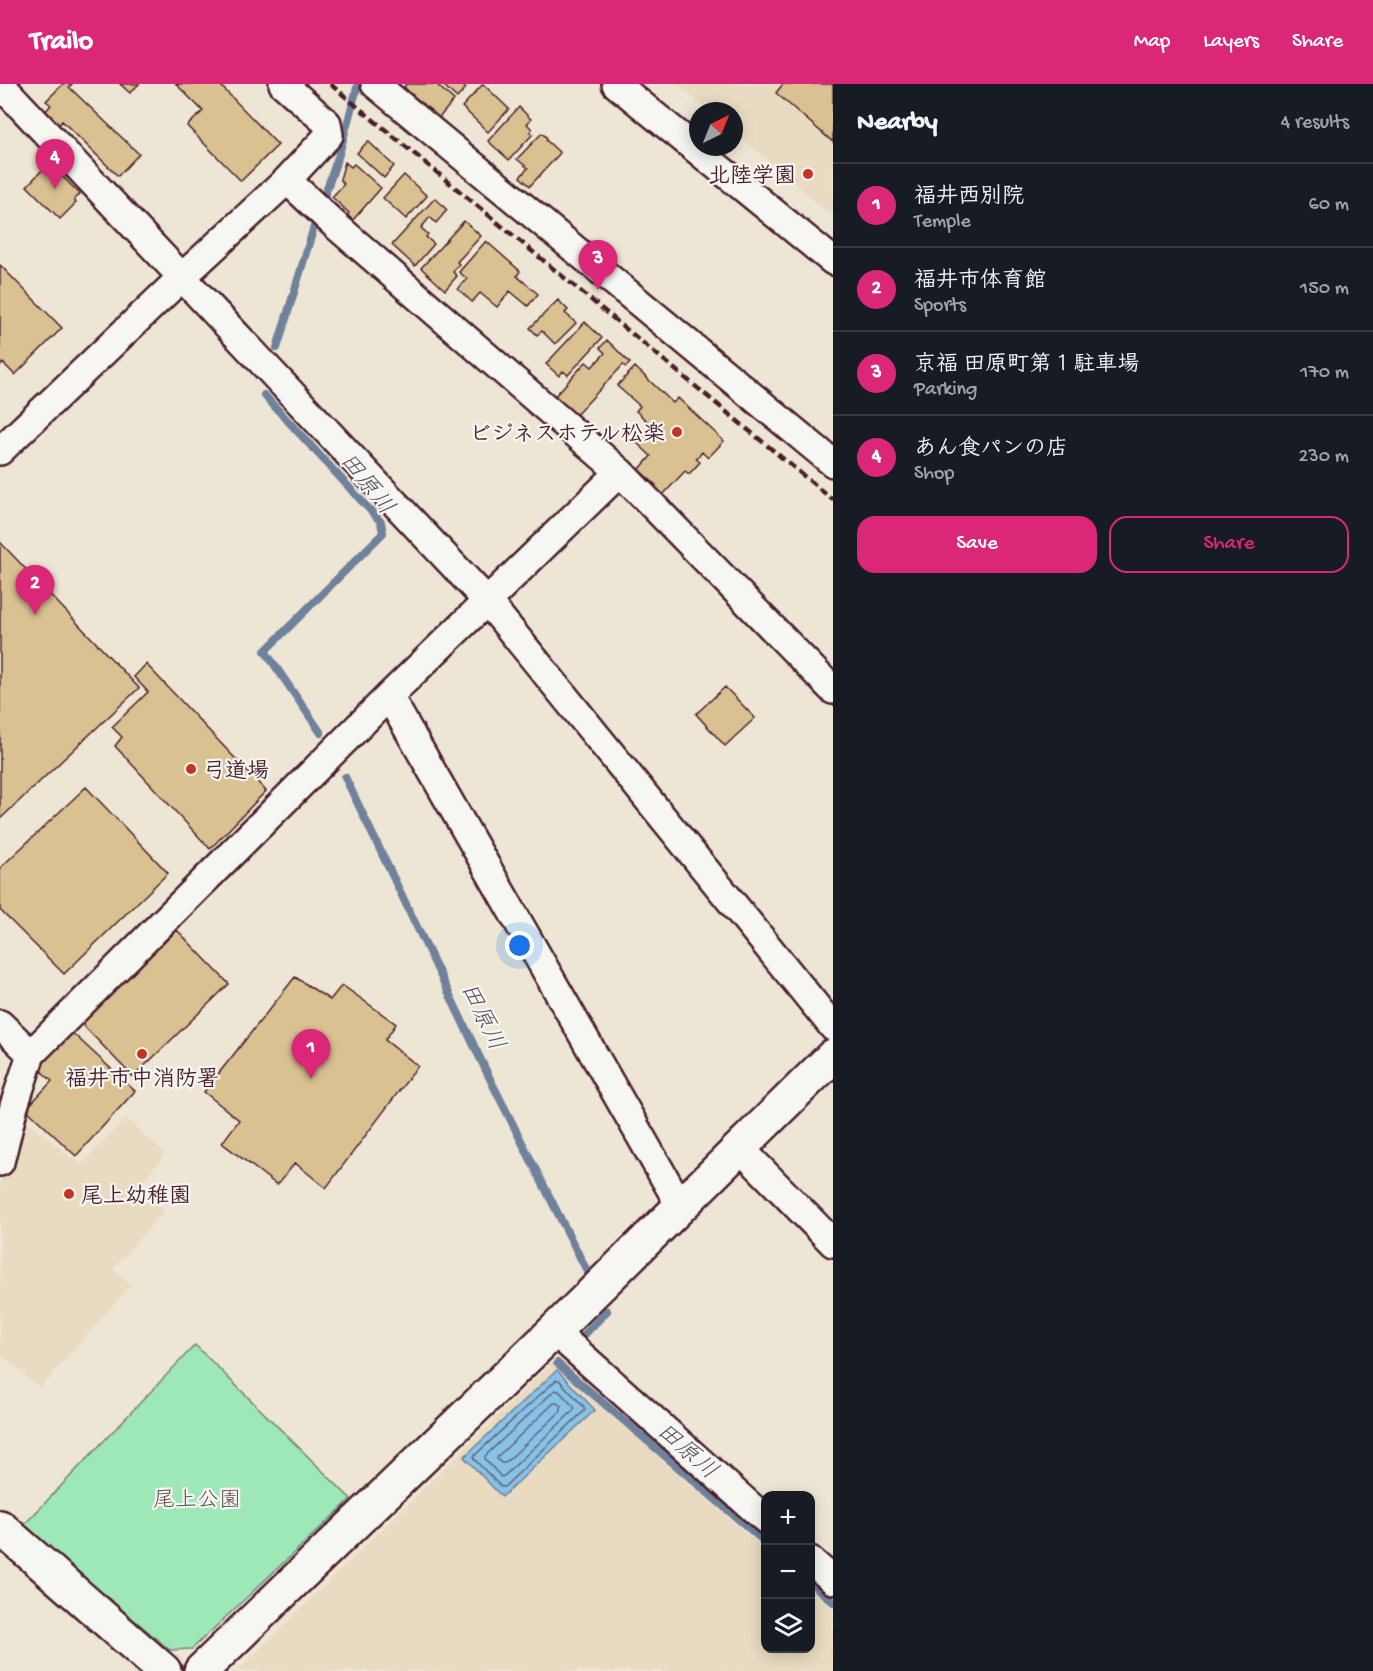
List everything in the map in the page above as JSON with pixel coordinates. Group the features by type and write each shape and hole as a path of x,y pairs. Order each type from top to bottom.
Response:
{"street":[{"path":"0,84 487,601 833,1027"},
{"path":"0,451 287,180 329,135 327,123 283,84"},
{"path":"375,84 833,463"},
{"path":"616,84 833,261"},
{"path":"287,180 334,224 620,472 833,690"},
{"path":"0,1162 14,1106 31,1054 388,696 620,472"},
{"path":"388,696 681,1208"},
{"path":"0,1024 31,1054"},
{"path":"201,1671 681,1208 833,1056"},
{"path":"741,1149 833,1243"},
{"path":"554,1331 761,1516"},
{"path":"2,1532 164,1671"},
{"path":"815,1564 833,1580"}],"shaded area":[{"name":"北陸学園","path":"677,84 833,84 833,216 743,140 743,102 698,102"},
{"path":"126,1118 165,1154 138,1188 164,1211 113,1269 131,1285 40,1388 0,1354 0,1189 8,1146 29,1123 80,1165"},
{"path":"552,1363 761,1546 761,1653 815,1653 815,1594 833,1610 833,1671 237,1671"}],"green space":[{"name":"尾上公園","path":"195,1345 351,1499 192,1649 170,1650 23,1526"}],"water":[{"path":"557,1370 595,1410 502,1497 464,1457"}],"building":[{"path":"63,84 72,84 69,87 139,154 118,176 62,121 59,125 45,112 51,105 46,101"},
{"path":"120,84 139,84 130,93"},
{"path":"176,84 225,84 222,87 278,145 241,181 187,126 203,111"},
{"path":"406,84 436,84 454,100 438,119 404,87"},
{"path":"442,84 465,84 463,86 466,88 457,98"},
{"path":"483,84 509,109 488,132 462,107"},
{"path":"783,84 833,84 833,142 776,93"},
{"path":"519,107 531,119 527,124 533,134 509,160 488,141"},
{"path":"542,133 560,153 530,186 520,177 528,168 517,159"},
{"path":"368,141 394,166 384,178 357,153"},
{"path":"345,162 351,167 354,164 381,188 353,220 332,197 344,184 340,179"},
{"path":"49,163 80,194 74,200 76,203 60,219 27,186"},
{"path":"404,175 427,196 406,219 383,198"},
{"path":"435,198 447,210 436,223 430,217 421,228 434,244 415,266 392,245"},
{"path":"464,221 481,236 457,262 459,264 453,272 457,276 445,290 421,268"},
{"path":"486,241 520,271 517,276 538,294 528,306 510,291 497,307 480,293 472,302 458,289 467,279 459,272"},
{"path":"0,265 62,328 15,375 3,363 0,366"},
{"path":"558,300 568,310 565,313 576,323 555,344 542,331 537,335 530,328"},
{"path":"585,322 602,338 568,375 563,371 559,376 546,364"},
{"path":"607,340 630,363 626,367 623,365 575,416 554,397 586,362 592,367 605,353 600,348"},
{"path":"635,367 673,403 678,398 724,441 708,458 702,452 696,459 700,462 689,474 685,471 662,496 653,488 656,485 639,470 651,456 636,442 652,426 636,411 640,406 617,386"},
{"path":"0,542 139,688 0,819"},
{"name":"弓道場","path":"146,664 266,791 210,849 115,746 122,737 112,727 148,692 134,677"},
{"path":"725,687 755,718 725,746 696,714"},
{"path":"86,787 168,873 64,974 0,910 0,868"},
{"path":"177,930 229,984 133,1077 81,1023"},
{"path":"295,977 330,1000 342,985 396,1024 385,1040 418,1066 326,1188 295,1163 277,1185 222,1143 239,1120 204,1092"},
{"path":"66,1027 135,1091 76,1156 26,1109 52,1081 32,1063"}],"waterway":[{"name":"田原川","path":"321,206 339,154 358,84"},
{"name":"田原川","path":"277,348 317,217"},
{"name":"田原川","path":"264,395 381,522 383,533 265,651 321,733"},
{"name":"田原川","path":"345,777 492,1083 587,1271"},
{"name":"田原川","path":"585,1334 607,1311"},
{"name":"田原川","path":"557,1363 761,1539"},
{"name":"田原川","path":"815,1586 833,1602"}],"railway":[{"path":"330,84 833,500"}],"place":[{"name":"北陸学園","path":"808,174"},
{"name":"あん食パンの店","path":"55,189"},
{"name":"京福 田原町第１駐車場","path":"598,290"},
{"name":"ビジネスホテル松楽","path":"677,432"},
{"name":"福井市体育館","path":"35,615"},
{"name":"弓道場","path":"191,769"},
{"name":"福井市中消防署","path":"142,1054"},
{"name":"福井西別院","path":"311,1079"},
{"name":"尾上幼稚園","path":"69,1194"}]}
